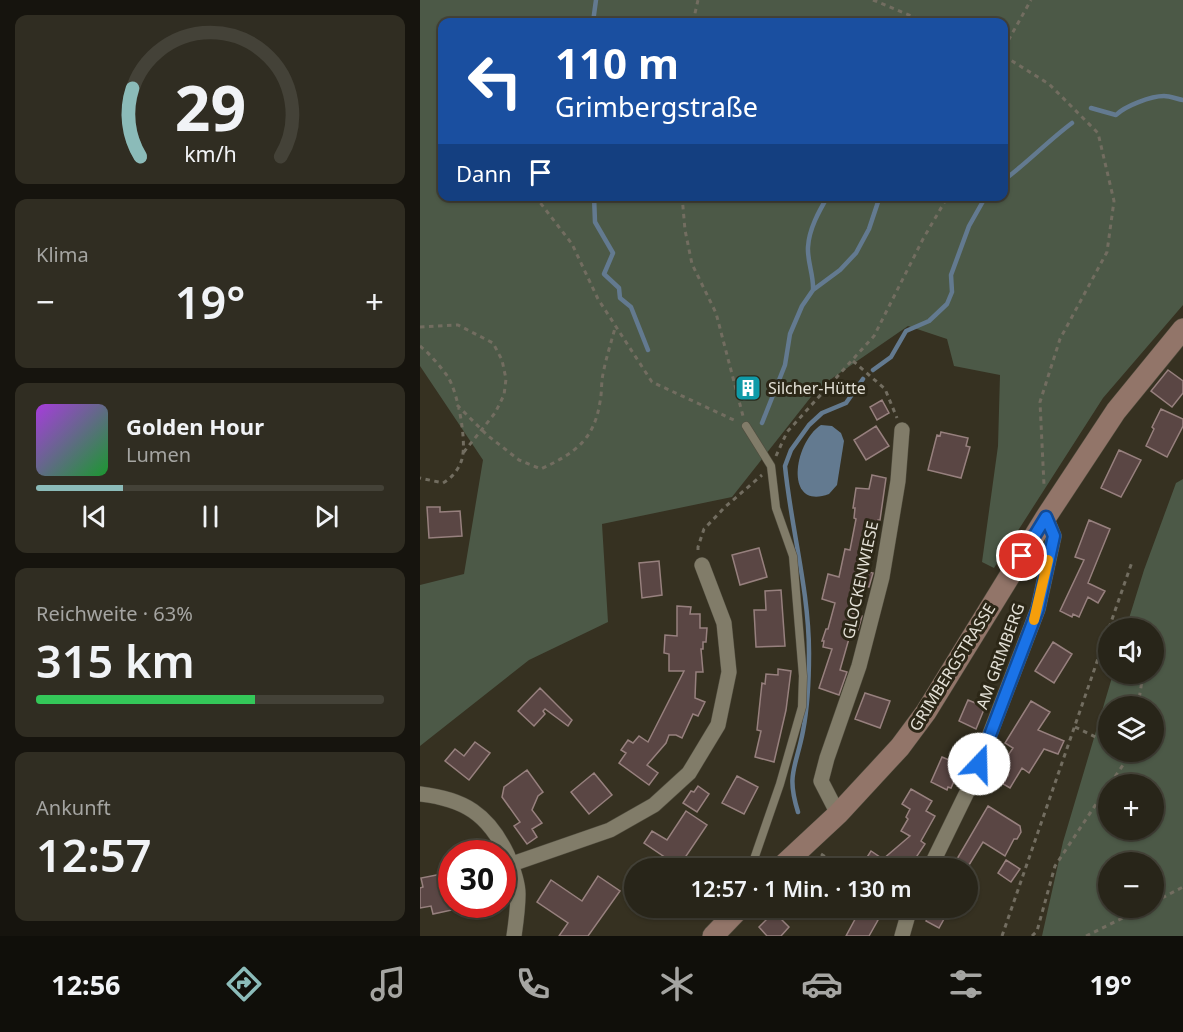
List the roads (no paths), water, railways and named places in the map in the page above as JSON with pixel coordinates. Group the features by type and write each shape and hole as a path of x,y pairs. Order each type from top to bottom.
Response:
{"street":[{"name":"GRIMBERGSTRASSE","path":"791,858 838,814 900,747 926,712 1046,517 1116,411 1183,328"},
{"name":"GLOCKENWIESE","path":"838,814 821,781 859,666 882,577 898,481 902,430"},
{"name":"AM GRIMBERG","path":"935,858 970,786 1038,609 1054,536 1046,517"},
{"path":"516,863 610,831 654,805 689,773 718,725 729,672 724,622 702,565"},
{"path":"420,794 450,798 483,818 499,840"},
{"path":"516,883 518,892 516,914"},
{"path":"514,936 516,918"},
{"path":"713,936 730,918"},
{"path":"902,936 907,918"}],"lane":[{"path":"746,426 771,466 776,508 793,556 803,686 802,707 780,784 754,858"}],"water":[{"path":"821,425 832,426 841,433 844,441 837,485 829,494 815,497 805,493 799,484 799,459 811,434"}],"waterway":[{"path":"594,18 596,0"},
{"path":"1091,108 1116,115 1132,105 1159,96 1183,100"},
{"path":"1008,177 1072,123"},
{"path":"594,201 595,222 613,253 604,274 619,288 620,298 631,307 648,350"},
{"path":"813,290 808,252 809,240 815,220 825,201"},
{"path":"762,423 785,365 790,334 802,306 813,290 840,270 856,253 869,229 878,201"},
{"path":"873,370 891,357 906,331 929,321 947,304 952,292 951,275 969,226 983,201"},
{"path":"798,812 792,779 807,702 808,629 785,466 791,450 809,425 822,413 846,403 863,379"}],"place":[{"name":"Silcher-Hütte","path":"748,388"}]}
